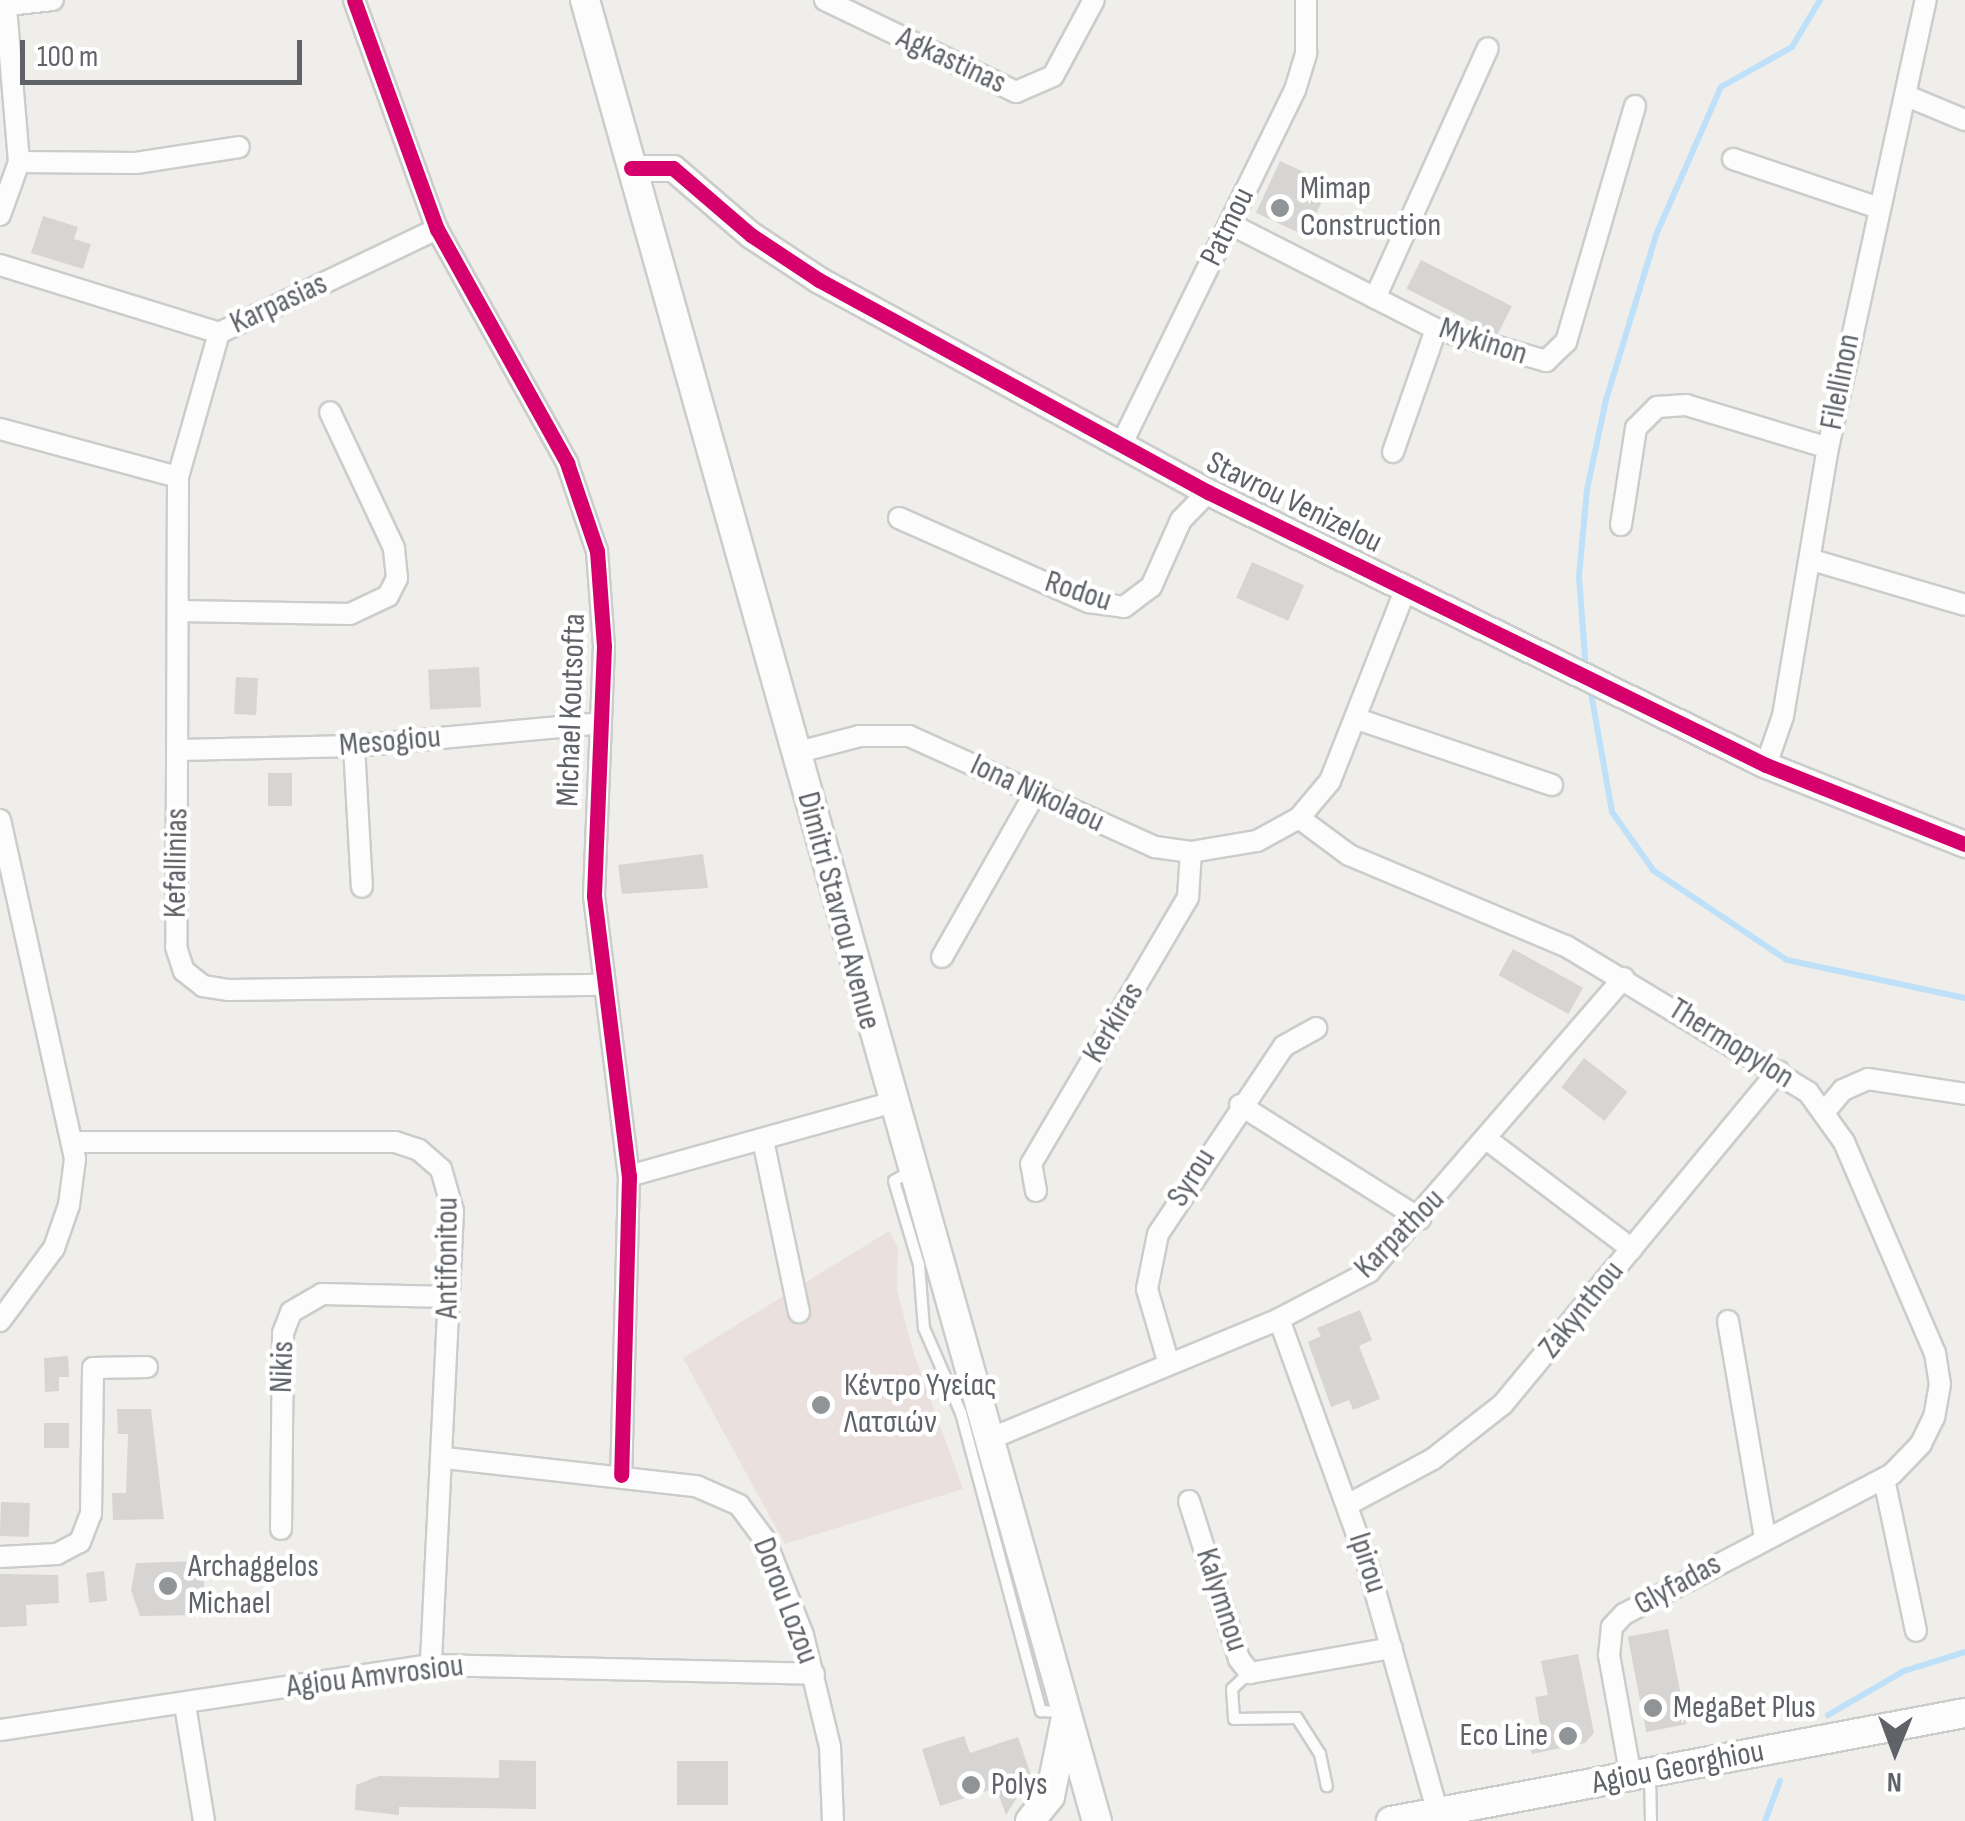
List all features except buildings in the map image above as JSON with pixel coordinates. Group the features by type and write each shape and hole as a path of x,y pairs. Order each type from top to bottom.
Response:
{"main road":[{"name":"Dimitri Stavrou Avenue","path":"584,0 890,1104 992,1438 1096,1821"},
{"path":"1030,1821 1050,1796 1067,1712"},
{"name":"Agiou Georghiou","path":"1391,1821 1517,1810 1640,1775 1965,1713"}],"street":[{"path":"0,215 20,162 3,6 53,0"},
{"name":"Michael Koutsofta","path":"354,0 437,228 584,504 604,597 593,862 604,985 630,1176 621,1475"},
{"name":"Agkastinas","path":"825,0 1016,92 1053,76 1094,0"},
{"name":"Patmou","path":"1121,445 1301,76 1306,0"},
{"name":"Filellinon","path":"1766,765 1783,716 1828,448 1876,207 1906,96 1926,0"},
{"path":"1375,298 1488,48"},
{"path":"1906,96 1965,120"},
{"name":"Mykinon","path":"1230,224 1436,329 1534,361 1560,351 1635,106"},
{"path":"20,162 136,163 239,148"},
{"path":"1733,160 1876,207"},
{"name":"Stavrou Venizelou","path":"631,168 673,168 807,273 1208,492 1766,765 1965,844"},
{"name":"Karpasias","path":"0,265 219,333 437,228"},
{"path":"1393,452 1436,329"},
{"name":"Kefallinias","path":"219,333 178,477 176,947 196,984 228,990 604,985"},
{"path":"1621,525 1636,428 1657,407 1686,405 1828,448"},
{"path":"179,610 350,614 388,596 397,578 394,548 330,412"},
{"path":"0,429 178,477"},
{"name":"Rodou","path":"899,518 1089,602 1124,607 1151,587 1181,520 1208,492"},
{"path":"1812,560 1965,606"},
{"path":"1299,818 1338,768 1406,588"},
{"path":"1357,720 1552,785"},
{"name":"Mesogiou","path":"179,750 354,746 600,723"},
{"name":"Iona Nikolaou","path":"795,753 860,736 897,734 1143,843 1190,852 1279,832 1299,818"},
{"path":"354,746 362,887"},
{"path":"942,957 1035,793"},
{"name":"Thermopylon","path":"1299,818 1349,855 1527,926 1624,978 1778,1072 1826,1110 1937,1363 1937,1407 1914,1452"},
{"path":"0,820 74,1142 72,1192 60,1234 0,1322"},
{"name":"Kerkiras","path":"1036,1190 1031,1164 1188,896 1190,852"},
{"name":"Karpathou","path":"992,1438 1168,1361 1279,1319 1369,1272 1489,1140 1624,978"},
{"name":"Syrou","path":"1168,1361 1149,1305 1148,1262 1165,1220 1240,1105 1284,1046 1316,1028"},
{"name":"Zakynthou","path":"1349,1504 1433,1459 1502,1404 1778,1072"},
{"path":"1826,1110 1844,1090 1868,1079 1965,1094"},
{"path":"630,1176 890,1104"},
{"path":"1240,1105 1420,1219"},
{"path":"762,1140 798,1312"},
{"path":"1489,1140 1632,1249"},
{"name":"Antifonitou","path":"74,1142 411,1146 435,1162 450,1188 444,1458 432,1665"},
{"name":"Nikis","path":"281,1529 283,1333 290,1312 322,1294 449,1297"},
{"name":"Ipirou","path":"1279,1319 1349,1504 1438,1814"},
{"path":"1728,1322 1766,1538"},
{"path":"0,1557 56,1554 80,1542 90,1514 93,1368 146,1367"},
{"name":"Glyfadas","path":"1640,1775 1609,1654 1612,1627 1766,1538 1884,1479 1914,1452"},
{"name":"Dorou Lozou","path":"444,1458 621,1475 708,1488 739,1505 778,1567 814,1674 830,1747 833,1821"},
{"path":"1884,1479 1916,1631"},
{"name":"Kalymnou","path":"1188,1502 1239,1660 1250,1672 1266,1675 1392,1648"},
{"name":"Agiou Amvrosiou","path":"0,1730 184,1706 432,1665 814,1674"},
{"path":"184,1706 204,1821"}],"lane":[{"path":"911,1172 894,1181 919,1264 924,1328 960,1413 1041,1711 1067,1712"},
{"path":"1250,1672 1232,1689 1234,1719 1298,1718 1320,1754 1327,1786"},
{"path":"1640,1775 1651,1821"}],"shaded area":[{"name":"Κέντρο Υγείας Λατσιών","path":"889,1231 898,1248 897,1290 913,1351 963,1489 785,1544 683,1358"}],"waterway":[{"path":"1586,670 1579,576 1587,490 1606,400 1656,235 1721,87 1792,47 1820,0"},
{"path":"1590,687 1612,812 1654,871 1787,960 1965,998"},
{"path":"1828,1715 1904,1671 1965,1652"},
{"path":"1765,1821 1780,1781"}],"cycle path":[{"path":"354,0 437,229 567,463 597,551 604,646 594,896 629,1176 621,1475"},
{"path":"631,168 673,168 751,235 819,280 1208,492 1766,765 1965,844"}],"place":[{"name":"Mimap Construction","path":"1280,208"},
{"name":"Κέντρο Υγείας Λατσιών","path":"821,1405"},
{"name":"Archaggelos Michael","path":"168,1586"},
{"name":"MegaBet Plus","path":"1653,1708"},
{"name":"Eco Line","path":"1568,1736"},
{"name":"Polys","path":"971,1785"}]}
